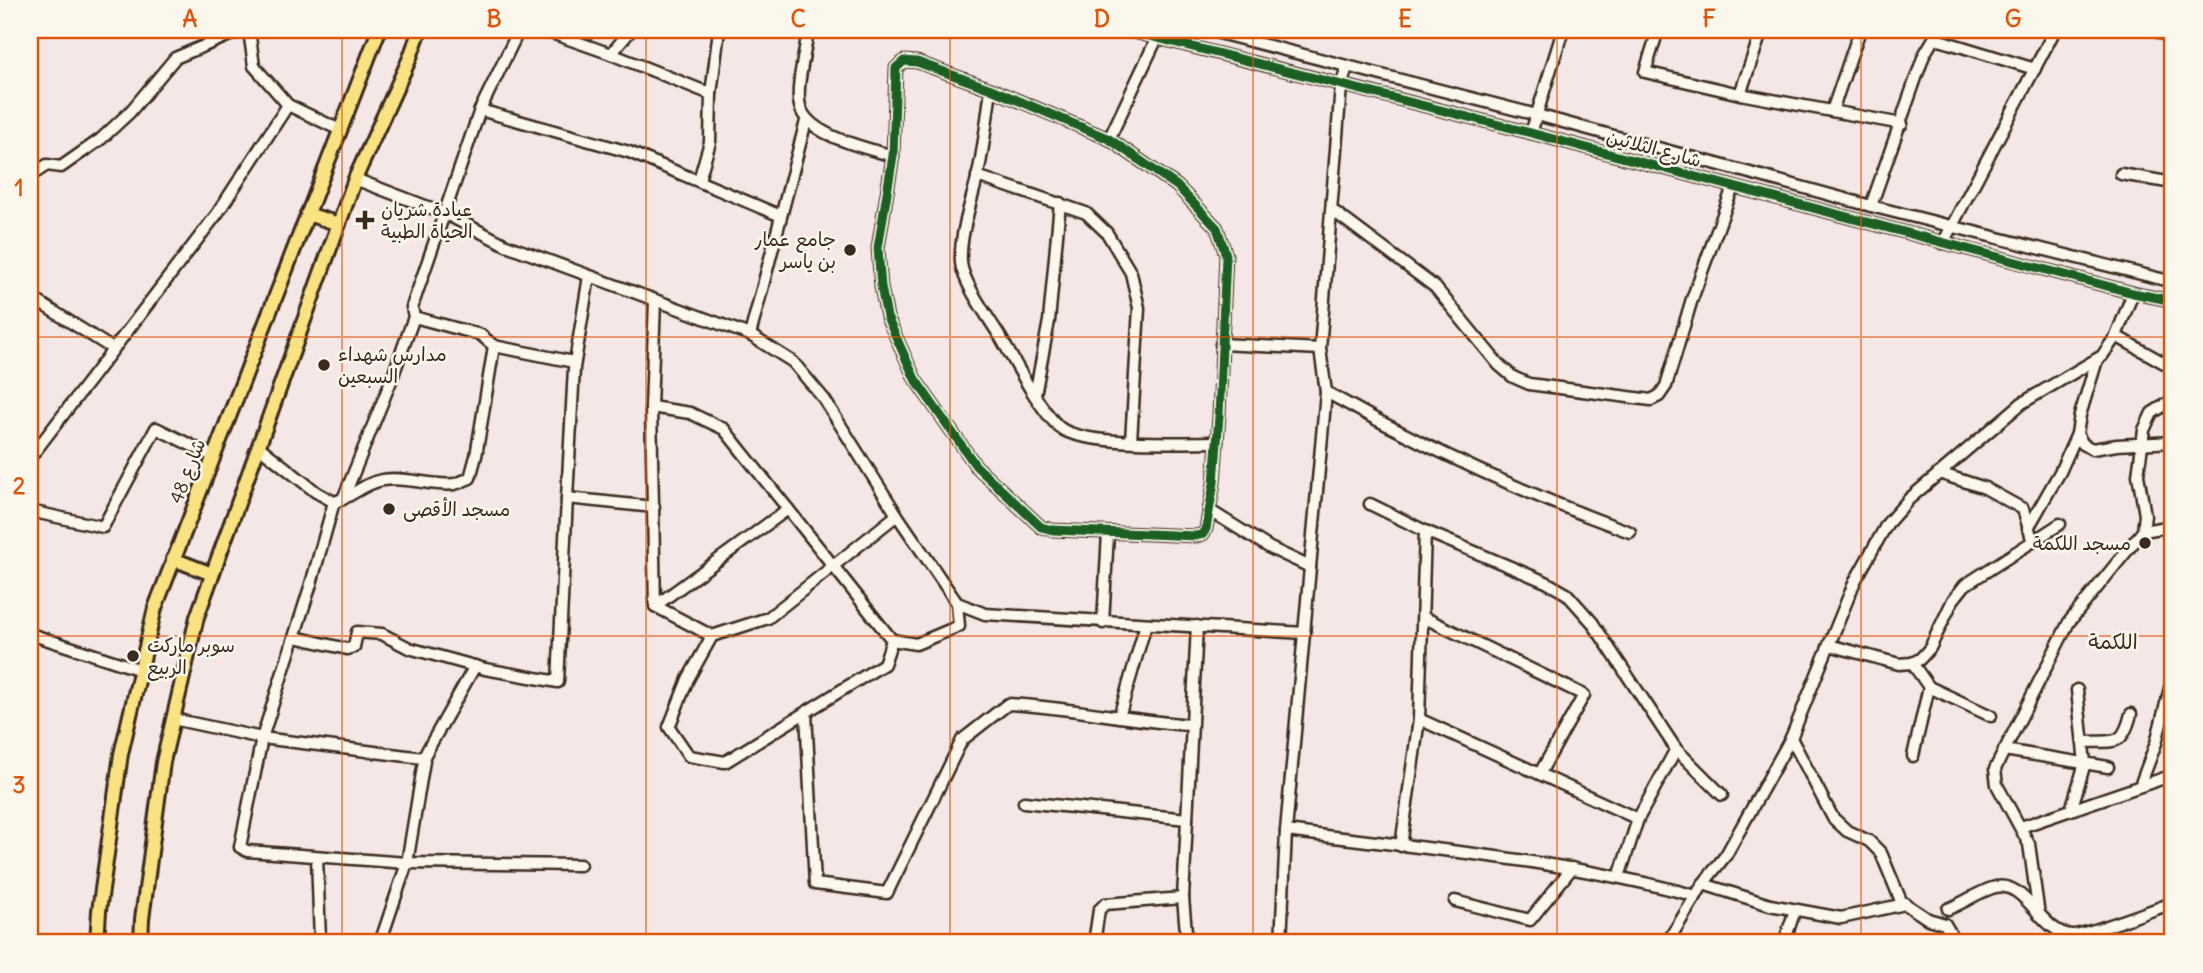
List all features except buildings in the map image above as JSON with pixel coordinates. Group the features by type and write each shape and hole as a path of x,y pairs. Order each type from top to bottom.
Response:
{"main road":[{"name":"شارع 48","path":"97,943 121,754 155,608 379,30"},
{"path":"142,943 142,919 163,762 197,617 355,178 409,60 419,30"},
{"path":"307,214 339,224"},
{"path":"173,559 212,574"}],"street":[{"path":"30,176 47,165 61,167 101,139 130,112 175,58 242,30"},
{"path":"248,30 254,66 288,105 340,130"},
{"path":"519,30 480,110 446,215 412,307 414,317 391,381 338,501 295,637 286,655 262,738 240,847 247,851 407,863 580,865"},
{"path":"543,30 711,94"},
{"path":"611,54 631,30"},
{"path":"699,180 710,142 711,94 719,30"},
{"path":"750,335 806,121 800,106 799,90 808,30"},
{"name":"شارع الثلاثين","path":"1126,30 1531,132 1943,243 2173,301"},
{"name":"شارع الثلاثين","path":"1207,30 1230,33 1347,67 1871,206 2173,282"},
{"path":"1531,132 1563,30"},
{"path":"1658,30 1645,72 1740,94 1902,124"},
{"path":"1740,94 1762,30"},
{"path":"1832,111 1860,30"},
{"path":"1943,243 2055,30"},
{"path":"2154,30 2173,38"},
{"path":"1871,206 1924,55 1938,34 2035,69"},
{"path":"1109,139 1157,38"},
{"path":"904,61 916,62 991,89 1109,139 1177,187 1217,228 1226,255 1214,483 1203,534 1108,533 1041,527 1032,522 976,466 915,379 887,317 878,248 893,156 896,68 904,61"},
{"path":"1281,943 1286,831 1326,392 1320,349 1341,86 1347,67"},
{"path":"991,89 977,176 964,232 961,264 972,292 1035,395 1059,426 1069,433 1131,441 1217,442"},
{"path":"30,458 217,214 288,105"},
{"path":"480,110 629,152 781,216"},
{"path":"806,121 845,142 893,156"},
{"path":"2121,174 2173,183"},
{"path":"977,176 1086,214 1107,233 1131,274 1139,308 1131,441"},
{"path":"355,178 446,215 506,245 750,335 793,362 816,390 957,603 958,626 916,644 892,640 724,429 690,413 651,407"},
{"path":"1332,210 1435,287 1499,365 1513,377 1529,384 1651,401 1659,396 1666,386 1692,299 1733,187"},
{"path":"1035,395 1049,321 1060,203"},
{"path":"295,637 347,649 354,647 357,632 382,634 409,648 475,666 558,682 575,362 589,276"},
{"path":"1667,943 1703,884 1726,855 1791,738 1855,581 1886,524 1900,506 2022,403 2097,360 2106,352 2116,336 2133,293"},
{"path":"30,310 37,301 113,349"},
{"path":"654,301 651,407 655,606"},
{"path":"414,317 481,335 494,345 575,362"},
{"path":"2116,336 2173,368"},
{"path":"1221,344 1320,349"},
{"path":"338,501 381,480 397,478 454,484 470,478 494,345"},
{"path":"2028,528 2060,472 2077,435 2080,415 2097,360"},
{"path":"1326,392 1384,425 1457,459 1568,509 1630,532"},
{"path":"2039,915 2029,844 1995,779 1995,769 2069,622 2143,531 2145,515 2138,475 2142,444 2148,418 2173,400"},
{"path":"30,511 103,527 156,428 213,456"},
{"path":"2077,435 2082,444 2092,449 2173,442"},
{"path":"258,446 316,492 338,501"},
{"path":"1939,473 2004,497 2022,509 2032,542"},
{"path":"567,498 654,507"},
{"path":"1370,504 1425,531 1546,582 1567,594 1592,622 1676,749 1722,795"},
{"path":"655,606 788,509"},
{"path":"1209,510 1270,548 1310,567"},
{"path":"892,640 884,664 725,762 688,756 669,727 688,679 712,636 768,618 897,515"},
{"path":"1829,645 1892,662 1912,663 1930,649 1952,600 1965,584 2060,524"},
{"path":"2143,531 2173,526"},
{"path":"1401,846 1419,719 1425,531"},
{"path":"1103,623 1108,533"},
{"path":"957,603 985,614 1305,633"},
{"path":"655,606 712,636"},
{"path":"1423,617 1584,695 1540,773"},
{"path":"1119,717 1146,624"},
{"path":"1187,943 1183,898 1197,626"},
{"path":"30,634 141,670"},
{"path":"1912,663 1929,687 1991,716"},
{"path":"404,943 381,941 407,863 423,758 475,666"},
{"path":"2140,786 2156,743 2173,676"},
{"path":"1913,756 1929,687"},
{"path":"2071,810 2085,763 2077,690"},
{"path":"806,713 815,884 887,893 962,740 1007,704 1049,706 1191,725"},
{"path":"2082,742 2119,740 2125,735 2131,714"},
{"path":"173,719 262,738 423,758"},
{"path":"1419,719 1638,819"},
{"path":"1791,738 1833,818 1847,831 1869,841 1881,853 1901,901 1928,919 1944,924 1956,943"},
{"path":"1619,877 1638,819 1676,749"},
{"path":"2004,750 2108,767"},
{"path":"2021,827 2173,775"},
{"path":"1024,802 1187,819"},
{"path":"1286,831 1496,855 1619,877 1696,896"},
{"path":"317,857 320,941 354,943"},
{"path":"1455,901 1530,920 1572,868"},
{"path":"1703,884 1770,905 1841,918 1905,904"},
{"path":"1948,909 1994,887 2005,887 2022,895 2053,929 2074,935 2173,903"},
{"path":"1094,943 1099,910 1105,904 1183,898"},
{"path":"1784,943 1795,910"}],"cycle path":[{"path":"1126,30 1531,133 2133,293 2173,301"},
{"path":"904,61 917,62 991,89 1109,139 1177,186 1217,228 1226,255 1219,416 1214,483 1203,534 1196,536 1053,530 1041,527 976,466 915,379 887,317 878,248 893,156 896,68 904,61"}],"place":[{"name":"عيادة شريان الحياة الطبية","path":"365,220"},
{"name":"جامع عمار بن ياسر","path":"850,250"},
{"name":"مدارس شهداء السبعين","path":"324,365"},
{"name":"مسجد الأقصى","path":"389,509"},
{"name":"مسجد اللكمة","path":"2145,543"},
{"name":"سوبر ماركت الربيع","path":"133,656"}],"district":[{"name":"اللكمة","path":"2113,642"}]}
